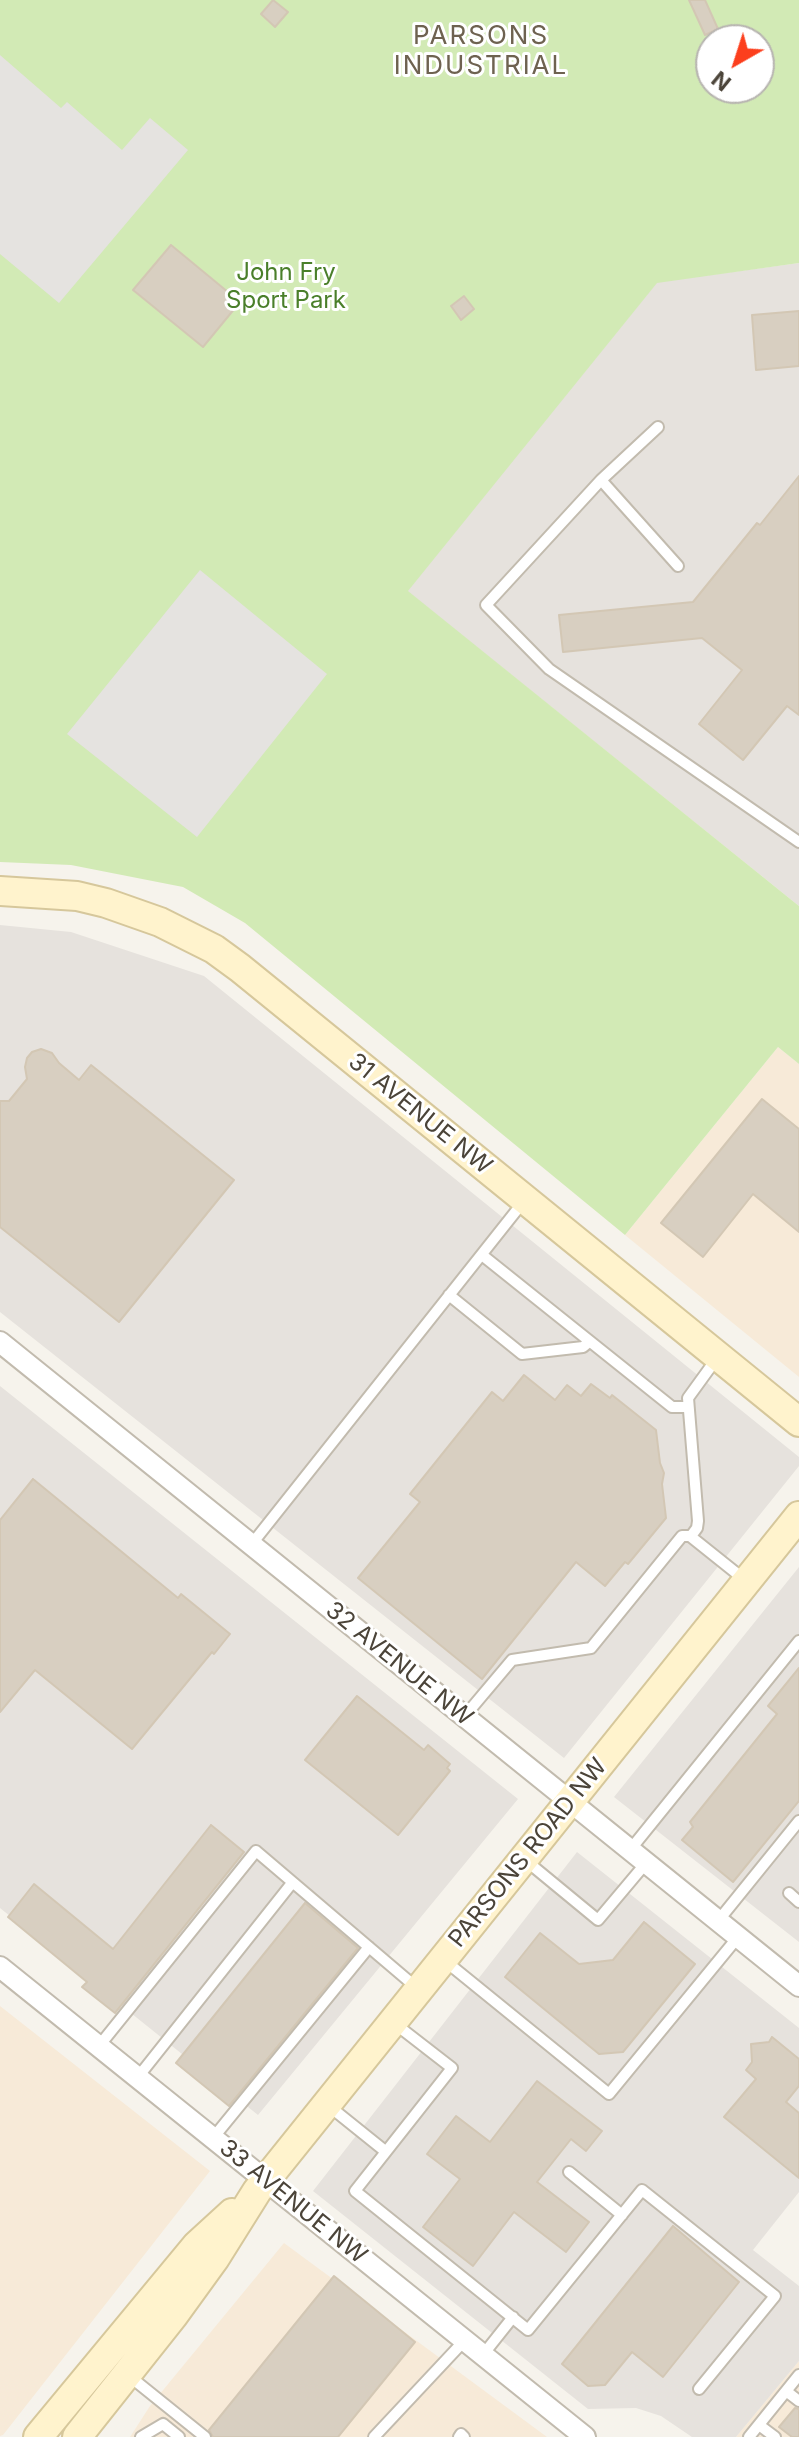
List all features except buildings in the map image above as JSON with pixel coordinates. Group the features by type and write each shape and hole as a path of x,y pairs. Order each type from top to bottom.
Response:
{"main road":[{"name":"31 AVENUE NW","path":"0,891 77,896 106,903 160,922 214,949 799,1422"},
{"name":"PARSONS ROAD NW","path":"77,2437 173,2316 215,2258 261,2185 799,1516"},
{"name":"PARSONS ROAD NW","path":"38,2437 197,2245 261,2185"}],"street":[{"name":"32 AVENUE NW","path":"0,1342 799,1986"},
{"name":"33 AVENUE NW","path":"0,1967 213,2138 261,2185 585,2437"}],"lane":[{"path":"658,427 601,480 486,605 549,669 799,842"},
{"path":"601,480 678,566"},
{"path":"251,1545 525,1199"},
{"path":"482,1255 672,1407 688,1407"},
{"path":"449,1295 522,1354 583,1347 589,1342"},
{"path":"691,1536 698,1521 688,1407 690,1393 719,1357"},
{"path":"464,1717 512,1660 591,1648 686,1534 746,1582"},
{"path":"523,1858 598,1920 638,1856 799,1641"},
{"path":"718,1921 799,1821"},
{"path":"99,2046 256,1851 418,1989"},
{"path":"138,2077 292,1883"},
{"path":"789,1893 799,1902"},
{"path":"442,1959 609,2094 738,1937"},
{"path":"213,2138 369,1947"},
{"path":"393,2021 452,2068 355,2191 528,2330 642,2190 775,2296 699,2389"},
{"path":"327,2104 385,2151"},
{"path":"569,2172 622,2215"},
{"path":"482,2356 513,2317"},
{"path":"374,2437 464,2341"},
{"path":"127,2374 205,2437"},
{"path":"749,2437 799,2375"},
{"path":"786,2391 799,2401"},
{"path":"141,2437 163,2424 179,2437"},
{"path":"759,2425 775,2437"}],"shaded area":[{"path":"0,55 61,108 67,102 122,150 150,118 188,150 59,303 0,254"},
{"path":"799,263 799,906 407,591 657,282"},
{"path":"200,570 327,674 197,837 67,734"},
{"path":"0,925 71,932 204,976 799,1457 799,1466 564,1758 0,1312"},
{"path":"778,1047 799,1064 799,1377 625,1235"},
{"path":"0,1386 518,1799 258,2115 0,1908"},
{"path":"799,1567 799,1942 614,1797"},
{"path":"577,1852 799,2028 799,2192 753,2250 799,2286 799,2361 736,2437 692,2437 661,2416 636,2408 588,2409 313,2191"},
{"path":"0,2006 210,2171 0,2436"},
{"path":"284,2243 547,2437 130,2437 150,2406"},
{"path":"799,2361 799,2437 736,2437"}],"green space":[{"name":"John Fry Sport Park","path":"0,0 799,0 799,263 657,283 408,591 799,906 799,1064 778,1047 625,1235 245,923 183,887 71,865 0,862"}],"district":[{"name":"PARSONS INDUSTRIAL","path":"481,51"}]}
